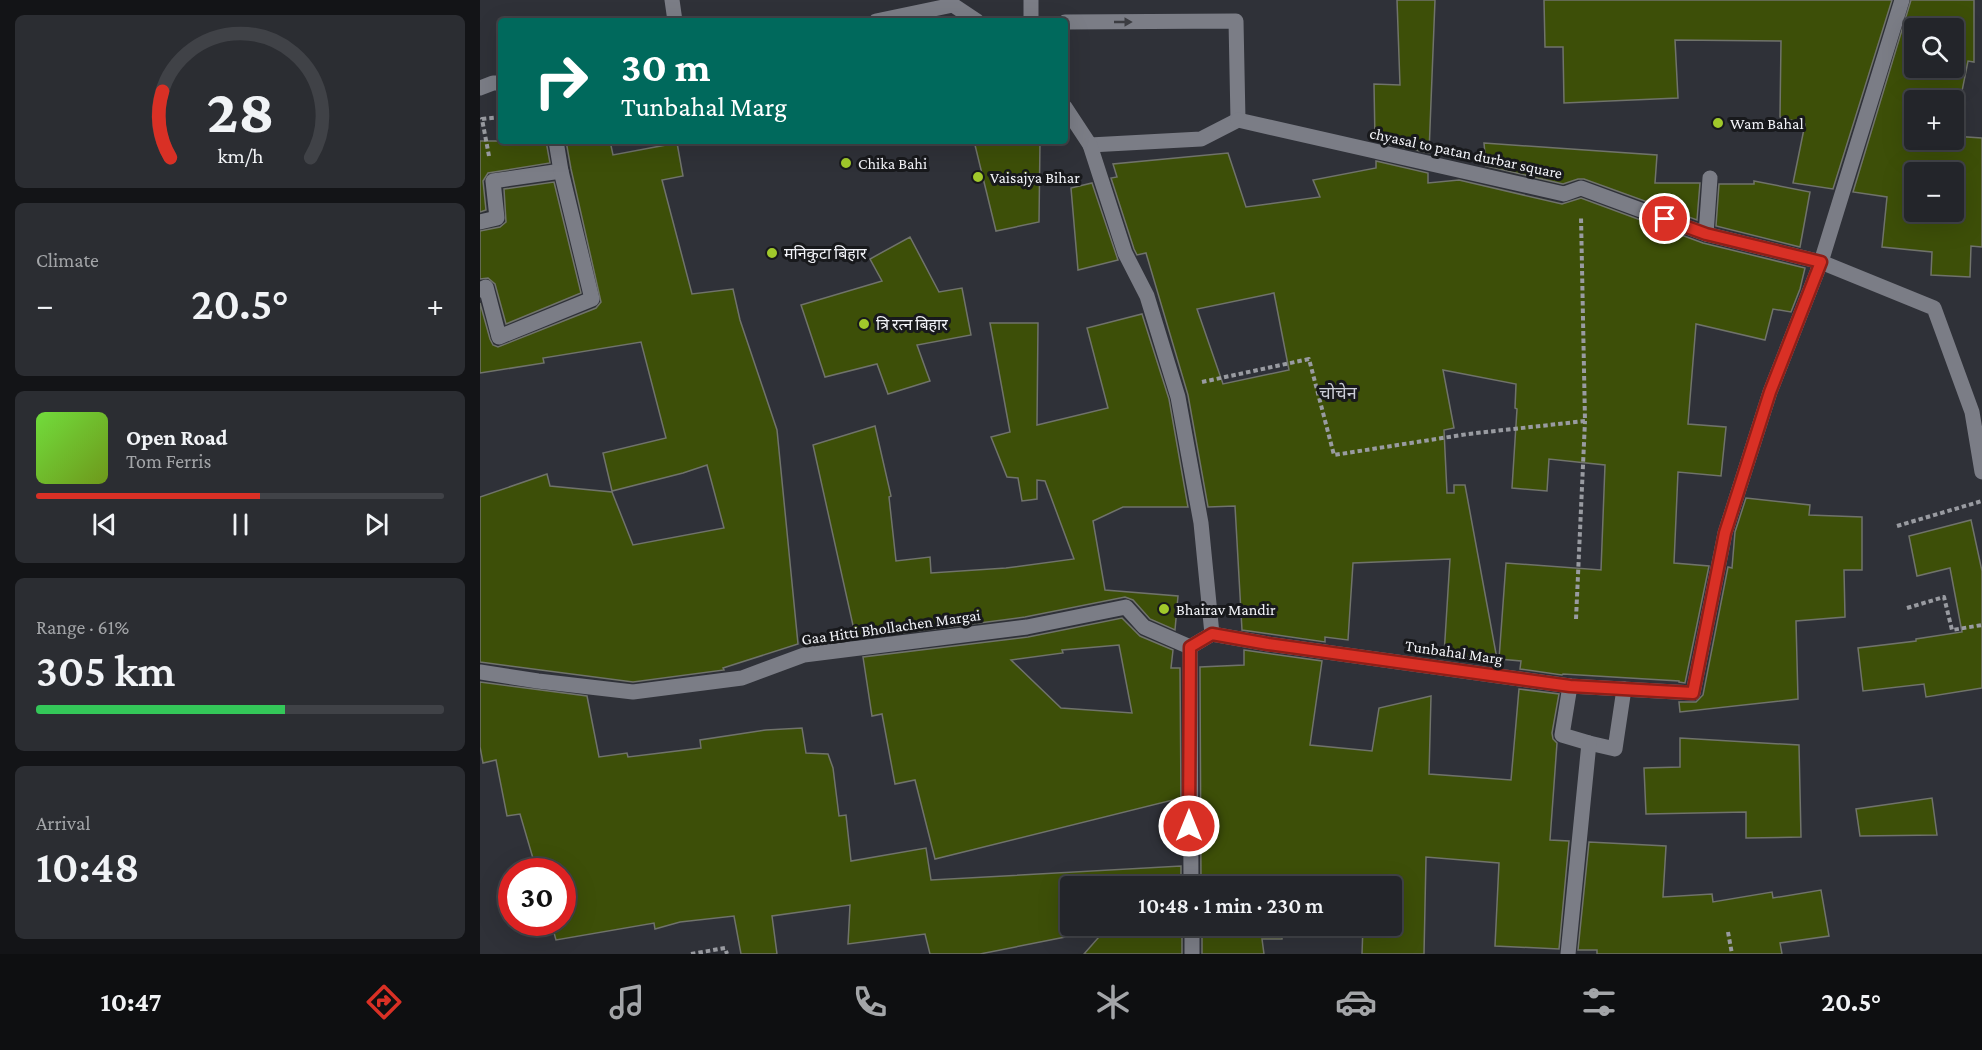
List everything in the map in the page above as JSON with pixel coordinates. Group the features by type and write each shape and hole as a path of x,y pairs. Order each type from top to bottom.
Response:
{"street":[{"path":"672,0 675,18"},
{"path":"1031,0 1031,18"},
{"path":"1821,262 1902,0"},
{"path":"888,18 951,2 972,18"},
{"path":"1068,22 1236,21 1238,120 1201,139 1090,145"},
{"path":"480,88 498,83"},
{"path":"1068,112 1090,145 1125,253 1147,296 1176,388 1201,523 1212,634 1190,647 1191,876"},
{"name":"chyasal to patan durbar square","path":"1238,120 1564,194 1581,188 1706,234 1821,262 1935,308 1972,412 1982,472"},
{"path":"480,290 486,288 499,336 592,299 556,144"},
{"path":"480,222 497,218 493,181 561,171"},
{"path":"1706,234 1710,178"},
{"name":"Tunbahal Marg","path":"1212,634 1268,644 1570,686 1693,693 1725,533 1770,392 1821,262"},
{"name":"Gaa Hitti Bhollachen Margai","path":"480,672 633,692 742,678 804,655 1027,627 1126,607 1144,627 1190,647"},
{"path":"1570,686 1562,735 1616,749 1624,689"},
{"path":"1568,954 1589,743"},
{"path":"1192,936 1192,954"}],"path":[{"path":"493,181 482,119 498,117"},
{"path":"1576,619 1585,421 1581,188"},
{"path":"1176,388 1309,359 1334,455 1468,434 1585,421"},
{"path":"1897,526 1982,501"},
{"path":"1907,608 1944,597 1952,630 1982,624"},
{"path":"1728,932 1732,954"},
{"path":"691,954 725,948 727,954"}],"building":[{"path":"1397,0 1435,0 1429,153 1375,141 1374,84 1400,85"},
{"path":"1544,0 1892,0 1833,189 1793,183 1805,124 1780,117 1781,41 1675,40 1678,98 1564,103 1563,47 1545,47"},
{"path":"1911,0 1974,0 1974,62 1968,61 1962,90 1904,90 1904,150 1964,150 1964,137 1982,138 1982,247 1971,246 1970,277 1931,275 1932,252 1882,247 1887,197 1853,192 1904,23 1904,78 1964,78 1964,18 1906,18"},
{"path":"480,141 498,141 498,144 547,144 550,163 488,173 483,181 486,210 480,212"},
{"path":"1484,143 1657,155 1655,183 1700,183 1697,220 1584,179 1563,184 1486,166"},
{"path":"567,144 611,144 613,155 677,144 683,176 662,180 692,294 733,289 740,320 777,430 798,644 723,668 724,670 633,682 480,662 480,497 547,474 550,486 612,492 633,545 724,528 707,465 612,491 603,453 666,438 641,342 543,358 544,363 480,373 480,303 490,339 493,345 498,347 596,308 601,302"},
{"path":"975,144 1040,144 1039,222 996,231"},
{"path":"1228,153 1246,207 1320,197 1313,180 1376,168 1376,161 1428,173 1428,183 1459,180 1562,204 1581,198 1703,243 1805,268 1791,312 1773,309 1765,340 1696,324 1688,424 1726,427 1721,476 1678,472 1674,563 1709,566 1685,683 1562,675 1520,669 1521,661 1499,659 1506,563 1601,570 1605,465 1549,459 1547,491 1512,488 1517,409 1515,408 1516,384 1443,370 1454,428 1444,430 1447,493 1454,493 1454,485 1465,485 1497,659 1444,655 1450,559 1353,563 1348,640 1325,637 1325,642 1242,630 1235,506 1208,507 1188,395 1146,253 1137,255 1134,249 1111,178 1117,177 1113,164","holes":["1274,293 1289,370 1223,384 1197,309"]},
{"path":"1754,181 1810,192 1800,247 1716,226 1719,184 1754,184"},
{"path":"554,182 581,293 506,324 495,284 488,278 480,279 480,231 500,227 506,222 504,189"},
{"path":"1092,183 1118,260 1078,270 1071,188"},
{"path":"910,237 939,292 962,288 971,335 917,345 930,381 888,394 877,364 825,377 801,305 882,281 870,259"},
{"path":"1142,314 1169,399 1188,507 1123,507 1093,521 1105,590 1178,596 1175,630 1150,619 1133,600 1125,597 1025,617 856,639 813,445 875,426 891,496 889,497 896,561 930,557 931,573 1006,568 1074,559 1045,481 1037,480 1037,499 1022,501 1018,478 1007,477 991,437 1010,432 990,323 1038,323 1037,425 1108,408 1087,328"},
{"path":"1746,498 1810,505 1809,515 1862,517 1862,570 1844,570 1845,617 1796,621 1798,699 1680,712 1679,702 1696,702 1703,695 1728,567 1732,568 1735,532"},
{"path":"1971,520 1982,571 1982,688 1926,697 1924,684 1863,691 1858,648 1916,641 1916,639 1962,632 1950,568 1917,576 1909,536"},
{"path":"1122,618 1140,636 1173,650 1171,668 1180,668 1181,798 935,859 915,780 895,784 882,714 872,716 863,657 1028,637","holes":["1119,645 1132,713 1061,708 1011,660 1063,653 1062,650"]},
{"path":"1244,650 1322,661 1310,745 1372,751 1379,708 1431,696 1429,774 1511,780 1519,689 1559,694 1552,733 1557,743 1550,840 1569,841 1559,949 1495,946 1499,863 1426,857 1424,954 1362,954 1363,936 1402,936 1402,876 1201,876 1200,667 1244,665"},
{"path":"480,682 587,696 599,757 627,753 628,757 701,748 700,740 766,730 802,728 806,753 828,754 833,768 839,816 846,815 851,861 926,848 931,880 1181,866 1181,876 1060,876 1060,936 1071,936 980,954 930,954 925,934 848,944 850,905 772,916 777,954 741,954 734,916 680,922 655,929 654,923 556,940 555,936 576,936 576,858 533,858 520,814 507,816 496,760 483,763 480,747"},
{"path":"1680,738 1799,745 1801,837 1746,838 1746,812 1646,814 1644,768 1680,767"},
{"path":"1932,798 1937,835 1860,836 1856,809"},
{"path":"1589,842 1666,846 1663,897 1712,894 1713,902 1772,892 1773,898 1821,890 1829,936 1780,943 1782,954 1597,954 1597,950 1578,950"},
{"path":"1100,936 1182,936 1182,954 1084,954"},
{"path":"1202,936 1282,936 1282,939 1262,939 1264,954 1202,954"}],"place":[{"name":"Wam Bahal","path":"1718,123"},
{"name":"Chika Bahi","path":"846,163"},
{"name":"Vaisajya Bihar","path":"978,177"},
{"name":"मनिकुटा बिहार","path":"772,253"},
{"name":"त्रि रत्न बिहार","path":"864,324"},
{"name":"Bhairav Mandir","path":"1164,609"}],"district":[{"name":"चोचेन","path":"1338,393"}],"route":[{"path":"1189,826 1190,647 1212,634 1268,644 1570,686 1693,693 1725,533 1770,392 1821,262 1706,234 1665,219"}]}
